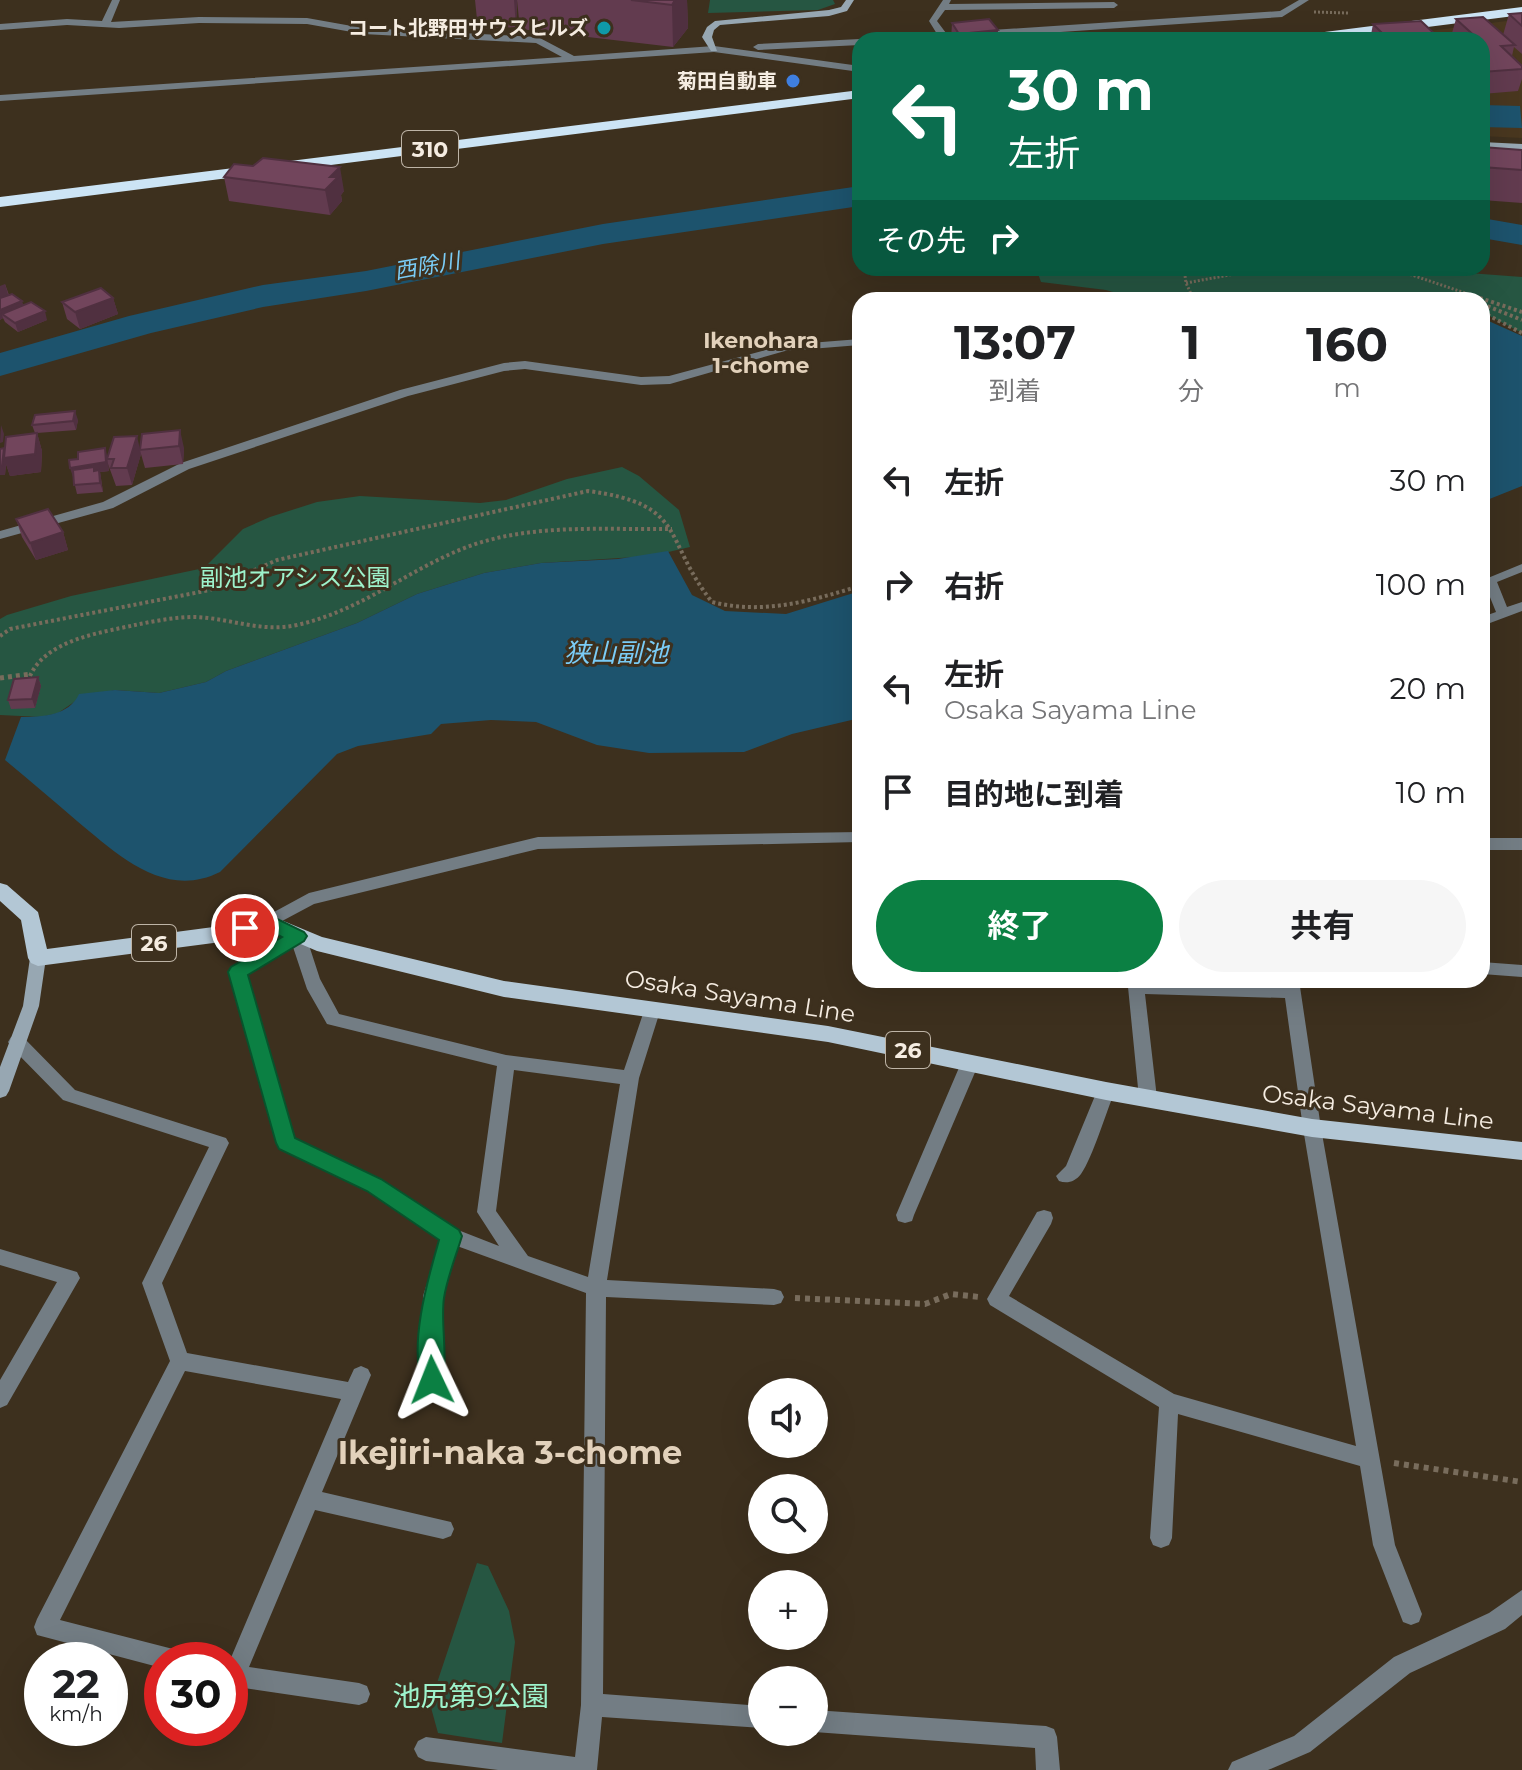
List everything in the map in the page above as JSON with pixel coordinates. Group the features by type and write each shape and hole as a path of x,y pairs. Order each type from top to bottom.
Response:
{"highway":[{"path":"1356,32 1522,11"},
{"name":"310","path":"0,202 852,95"}],"main road":[{"path":"0,890 31,917 38,958"},
{"name":"Osaka Sayama Line","path":"269,922 298,936 504,989 828,1034 1106,1091 1312,1128 1522,1151"},
{"name":"26","path":"38,958 221,934 269,922"}],"street":[{"path":"105,25 116,0"},
{"path":"714,49 707,37 710,29 718,23 829,13 844,9 850,0"},
{"path":"1018,32 1282,14 1305,0"},
{"path":"941,32 933,21 945,3 1109,2 1151,23"},
{"path":"0,27 67,22 105,25 199,20 307,21 363,31 538,40 572,59"},
{"path":"0,98 852,42"},
{"path":"714,49 852,68"},
{"path":"1490,145 1522,147"},
{"path":"0,535 108,505 185,466 404,393 504,367 525,365 641,381 670,380 784,348 852,343"},
{"path":"1503,613 1490,580 1520,568"},
{"path":"1490,619 1522,606"},
{"path":"269,922 309,899 538,843 852,837"},
{"path":"1490,844 1522,844"},
{"path":"630,1078 506,1062 333,1019 308,976 298,936 237,972 287,1143 374,1185 451,1236 596,1288 774,1297"},
{"path":"0,1091 31,1006 38,958"},
{"path":"1490,971 1503,977 1522,971"},
{"path":"1136,988 1148,1098"},
{"path":"1292,988 1312,1128 1384,1545 1411,1614"},
{"path":"426,1749 585,1770 592,1705 596,1288 630,1078 653,1008"},
{"path":"17,1042 69,1095 220,1143 152,1283 180,1361 45,1627 144,1653"},
{"path":"506,1062 486,1212 521,1262"},
{"path":"905,1215 970,1063"},
{"path":"1065,1176 1073,1171 1106,1091"},
{"path":"1044,1218 997,1299 1169,1402 1369,1459"},
{"path":"432,1380 430,1334 433,1296 451,1236"},
{"path":"0,1257 70,1278 0,1399"},
{"path":"180,1361 358,1384 246,1642"},
{"path":"1161,1538 1169,1402"},
{"path":"309,1499 443,1529"},
{"path":"1240,1770 1302,1744 1402,1665 1497,1621 1522,1601"},
{"path":"248,1677 359,1694"},
{"path":"592,1705 748,1716"},
{"path":"828,1722 1046,1737 1048,1770"}],"path":[{"path":"1310,12 1354,13"},
{"path":"1185,276 1190,292"},
{"path":"1186,283 1224,276"},
{"path":"1415,276 1462,292"},
{"path":"1490,301 1522,312"},
{"path":"1490,307 1522,320"},
{"path":"1490,316 1522,333"},
{"path":"0,636 10,629 210,590 277,560 577,493 613,493 662,516 672,529 685,561 712,602 727,607 785,608 852,588"},
{"path":"0,678 30,676 35,662 49,652 77,641 172,620 198,617 276,629 309,621 351,608 421,568 479,543 571,530 672,529"},
{"path":"774,1297 925,1304 951,1294 997,1299"},
{"path":"1369,1459 1522,1482"}],"shaded area":[{"path":"1522,19 1522,138 1490,136 1490,32 1421,32"}],"green space":[{"path":"710,0 833,0 835,4 818,10 708,13"},
{"path":"1039,276 1522,277 1522,333 1490,316 1490,292 1113,292 1041,282"},
{"name":"副池オアシス公園","path":"622,467 639,476 679,510 690,547 651,556 541,563 484,573 417,594 357,623 226,671 206,682 159,693 115,690 77,700 58,713 41,717 0,715 0,619 7,615 71,596 204,568 243,529 317,502 360,496 480,503 506,500 567,479"},
{"name":"池尻第9公園","path":"477,1563 488,1566 509,1611 515,1642 502,1743 438,1733 430,1704"}],"water":[{"path":"1490,105 1520,106 1522,128 1490,127"},
{"path":"1490,322 1522,336 1522,486 1490,499"},
{"name":"狭山副池","path":"668,551 692,595 725,611 786,614 852,593 852,720 792,734 744,752 649,753 597,745 536,722 491,720 441,724 431,734 358,746 337,754 220,872 199,879 180,880 161,877 125,859 5,760 21,717 46,716 62,711 79,694 115,690 159,693 206,682 226,671 357,623 417,594 484,573 541,563 618,559"}],"building":[{"path":"631,0 675,0 672,5"},
{"path":"1522,13 1522,26 1509,14"},
{"path":"1483,17 1515,45 1501,46 1522,69 1490,71 1490,32 1470,32 1456,19"},
{"path":"989,19 998,30 958,32 952,23"},
{"path":"1421,21 1433,32 1381,32 1373,24"},
{"path":"1490,148 1522,150 1522,170 1490,168"},
{"path":"263,158 340,167 330,177 338,177 325,190 224,177 234,164 253,166"},
{"path":"101,288 113,298 75,312 62,302"},
{"path":"12,294 22,301 0,310 0,298"},
{"path":"31,302 45,311 15,323 2,314"},
{"path":"75,411 73,421 32,425 35,415"},
{"path":"180,430 179,446 140,450 142,434"},
{"path":"37,433 35,454 4,458 6,437"},
{"path":"137,436 127,468 111,468 114,459 107,459 114,437"},
{"path":"4,448 2,466 0,466 0,449"},
{"path":"105,448 106,462 70,468 69,460 78,459 78,452"},
{"path":"94,467 94,471 99,470 100,483 74,485 73,470"},
{"path":"48,509 63,532 30,543 16,519"},
{"path":"38,677 32,699 8,700 14,679"}],"waterway":[{"name":"西除川","path":"0,365 142,324 263,296 366,281 603,234 852,197"},
{"name":"西除川","path":"1490,229 1522,235"}],"place":[{"name":"コート北野田サウスヒルズ","path":"604,28"},
{"name":"菊田自動車","path":"793,81"}],"district":[{"name":"Ikenohara 1-chome","path":"761,352"},
{"name":"Ikejiri-naka 3-chome","path":"510,1452"}],"route":[{"path":"245,928 269,922 298,936 237,972 287,1143 374,1185 451,1236 433,1296 430,1334 432,1380"}]}
